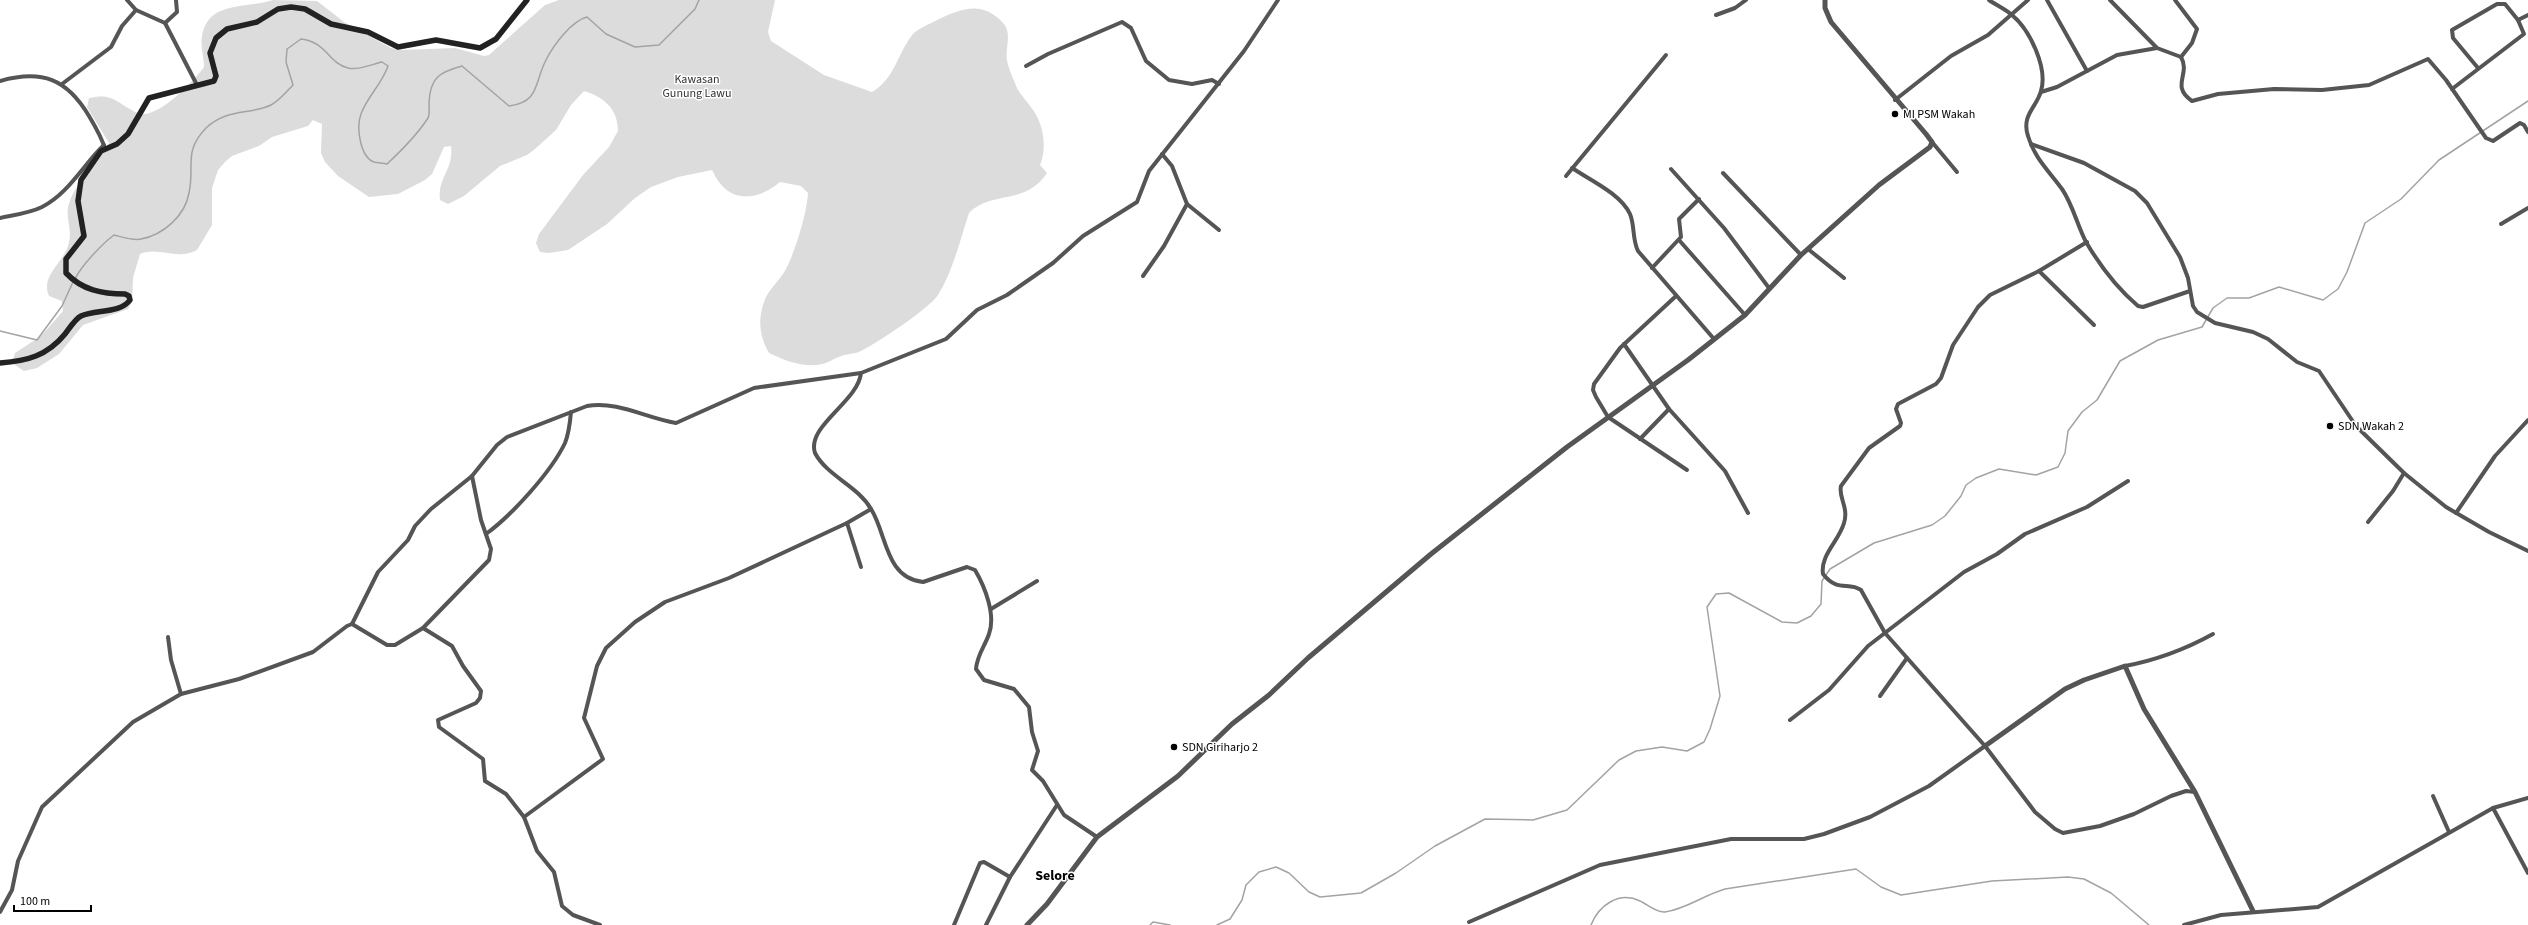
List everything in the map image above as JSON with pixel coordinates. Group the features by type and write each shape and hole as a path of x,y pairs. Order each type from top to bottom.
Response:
{"main road":[{"path":"0,363 33,358 42,355 62,338 81,316 124,305 130,300 127,294 94,291 81,285 66,273 65,262 84,236 78,201 81,180 104,147 116,144 128,134 149,98 197,85 212,83 216,79 210,53 212,44 220,34 227,29 257,22 278,9 291,7 305,9 331,24 368,32 398,47 436,40 480,48 496,40 527,0"}],"street":[{"path":"127,0 136,10 165,23 197,85"},
{"path":"165,23 177,12 176,0"},
{"path":"0,912 12,890 18,861 42,807 133,722 181,694 239,679 313,652 352,624 378,572 398,552 415,526 431,509 472,476 497,445 507,437 587,406 609,405 676,423 754,388 861,373 946,339 977,310 1007,295 1053,263 1083,236 1137,202 1150,171 1258,32 1278,0"},
{"path":"1716,15 1735,8 1746,0"},
{"path":"1825,0 1825,8 1831,22 1957,172"},
{"path":"1989,0 2011,14 2031,42 2042,72 2041,92 2032,106 2026,123 2027,135 2044,170 2062,190 2087,242 2107,271 2138,306 2143,307 2190,291"},
{"path":"1895,100 1951,56 1988,35 2028,0"},
{"path":"2047,0 2087,70"},
{"path":"2110,0 2157,48 2181,57"},
{"path":"2175,0 2197,29 2192,43 2181,57"},
{"path":"2452,89 2524,34 2518,20 2502,3 2452,30 2453,38 2478,68"},
{"path":"62,84 111,47 122,26 136,10"},
{"path":"2518,20 2528,15"},
{"path":"1026,66 1048,54 1122,22 1131,28 1146,62 1169,80 1192,84 1212,80 1218,84"},
{"path":"2041,92 2117,55 2157,48"},
{"path":"1566,176 1666,55"},
{"path":"2181,57 2184,66 2181,89 2185,96 2192,101 2218,94 2274,89 2322,90 2369,85 2428,59 2452,89 2488,140 2496,139 2520,123 2524,125 2528,132"},
{"path":"0,81 11,78 39,76 62,84 82,105 104,147 74,180 42,207 0,218"},
{"path":"1027,925 1047,904 1097,837 1178,776 1232,724 1269,694 1308,658 1431,554 1608,417 1745,315 1801,255 1879,185 1930,147 1932,142"},
{"path":"2031,144 2084,163 2135,191 2147,203 2168,234 2188,278 2193,306 2203,318 2215,323 2253,332 2268,339 2297,362 2319,371 2356,426 2404,474 2456,513 2528,551"},
{"path":"1162,154 1172,166 1187,204 1219,230"},
{"path":"1572,168 1623,204 1632,221 1635,243 1652,268 1714,339"},
{"path":"1671,169 1724,228 1769,288"},
{"path":"1723,173 1801,255"},
{"path":"1652,268 1679,240 1682,233 1679,219 1699,199"},
{"path":"1143,276 1164,246 1187,204"},
{"path":"2502,224 2528,208"},
{"path":"1679,240 1745,315"},
{"path":"2087,242 2039,271 1990,296 1984,301 1970,317 1953,345 1941,378 1936,384 1896,406 1900,426 1869,448 1841,486 1840,490 1845,502 1844,523 1822,566 1823,574 1826,579 1838,586 1856,587 1861,590 1885,633 1985,746 2035,812 2063,833 2100,826 2134,814 2171,796 2186,791 2194,792"},
{"path":"1808,249 1844,278"},
{"path":"2039,271 2094,325"},
{"path":"1676,296 1624,344 1594,384 1593,390 1608,417 1686,470"},
{"path":"1624,344 1669,408 1724,471 1748,513"},
{"path":"861,373 857,388 816,436 813,447 817,458 871,509 885,547 902,574 923,582 967,567 973,568 979,576 991,609 990,633 977,658 976,669 984,680 1014,689 1029,706 1032,732 1038,751 1032,770 1043,781 1057,805 1070,819 1097,837"},
{"path":"1640,439 1669,408"},
{"path":"486,534 511,513 541,478 565,444 570,429 571,412"},
{"path":"2456,513 2495,456 2528,420"},
{"path":"2368,522 2393,491 2404,474"},
{"path":"352,624 387,645 395,645 423,628 485,566 491,549 472,476"},
{"path":"1790,720 1829,690 1868,646 1964,572 1997,554 2015,540 2087,507 2128,481"},
{"path":"524,818 603,759 584,718 597,666 606,648 635,622 665,602 729,578 847,523 871,509"},
{"path":"847,523 861,567"},
{"path":"991,609 1037,581"},
{"path":"423,628 452,646 463,666 481,691 480,698 476,703 438,720 439,727 483,759 485,764 485,781 506,794 524,818 537,851 554,872 562,906 573,915 600,925"},
{"path":"1469,922 1600,865 1731,839 1804,839 1824,834 1870,816 1929,786 2065,690 2084,680 2125,666 2156,660 2181,651 2213,634"},
{"path":"168,637 171,660 181,694"},
{"path":"1880,696 1907,658"},
{"path":"2125,666 2144,709 2194,792 2253,911"},
{"path":"2433,796 2450,832"},
{"path":"2184,925 2221,915 2253,911 2318,907 2493,808 2528,798"},
{"path":"986,925 1010,877 1057,805"},
{"path":"2493,808 2528,873"},
{"path":"954,925 980,863 984,862 1010,877"}],"green space":[{"name":"Kawasan Gunung Lawu","path":"273,0 317,1 344,22 391,48 401,50 455,48 484,56 489,55 545,5 559,0 775,0 768,32 771,41 824,75 872,92 880,87 886,80 908,41 915,32 955,12 972,8 980,9 996,16 1004,24 1008,32 1008,66 1018,90 1037,116 1040,123 1044,145 1040,165 1047,173 1029,190 988,202 978,206 969,213 948,276 938,295 924,309 888,335 859,352 841,356 824,363 809,365 788,361 769,353 763,340 760,326 761,312 766,297 787,267 794,251 806,210 808,193 801,186 780,182 761,194 742,196 733,194 725,189 718,181 712,170 678,177 651,187 635,198 607,224 568,250 549,253 540,252 536,243 539,234 583,175 609,147 618,131 616,116 604,100 584,91 571,105 556,130 535,149 527,155 500,166 464,196 448,204 440,200 440,192 450,161 451,146 444,147 432,174 425,180 398,194 369,197 338,176 325,162 321,153 322,124 313,120 308,126 272,137 259,146 232,156 225,162 218,170 212,188 212,225 197,250 182,254 147,252 140,254 133,278 132,302 128,309 83,325 59,354 37,368 24,371 12,363 15,353 41,336 63,311 62,301 49,296 47,282 68,246 70,232 68,207 70,199 109,143 87,107 89,98 110,98 131,110 146,114 164,106 183,90 204,67 201,44 202,36 206,24 212,16 220,11 230,8"}],"waterway":[{"path":"75,279 92,256 114,235 131,239 149,237 165,229 178,217 187,201 189,193 191,183 191,159 194,144 206,128 222,117 263,108 271,105 280,98 293,85 286,62 287,49 301,39 316,44 336,62 348,68 360,68 382,62 388,66 361,114 359,126 360,141 365,154 374,162 387,164 409,142 428,118 431,87 434,81 442,73 462,66 509,106 519,104 531,96 535,90 542,68 558,41 575,23 581,19 587,17 606,34 635,47 659,45 695,9 699,0"},
{"path":"1217,925 1230,919 1242,900 1246,885 1259,872 1276,867 1289,873 1309,892 1320,897 1361,893 1396,873 1435,846 1485,819 1533,820 1567,810 1619,760 1636,751 1662,747 1687,751 1704,742 1710,729 1720,696 1707,607 1716,594 1729,593 1782,622 1797,623 1811,616 1821,604 1822,581 1830,569 1874,543 1932,525 1945,516 1961,496 1966,485 1976,478 1999,469 2036,475 2058,467 2065,453 2068,431 2082,412 2097,400 2120,361 2158,340 2202,327 2213,308 2227,298 2249,298 2279,287 2323,300 2338,289 2347,272 2365,223 2401,199 2439,160 2528,101"},
{"path":"0,331 37,340 62,306 73,282"},
{"path":"1591,925 1599,911 1604,906 1617,899 1632,898 1658,911 1665,912 1688,905 1725,889 1856,869 1881,887 1901,895 1992,881 2068,877 2084,879 2111,893 2149,925"},
{"path":"1150,925 1153,922 1170,925"}],"place":[{"name":"MI PSM Wakah","path":"1895,114"},
{"name":"SDN Wakah 2","path":"2330,426"},
{"name":"SDN Giriharjo 2","path":"1174,747"}],"district":[{"name":"Selore","path":"1055,875"}]}
